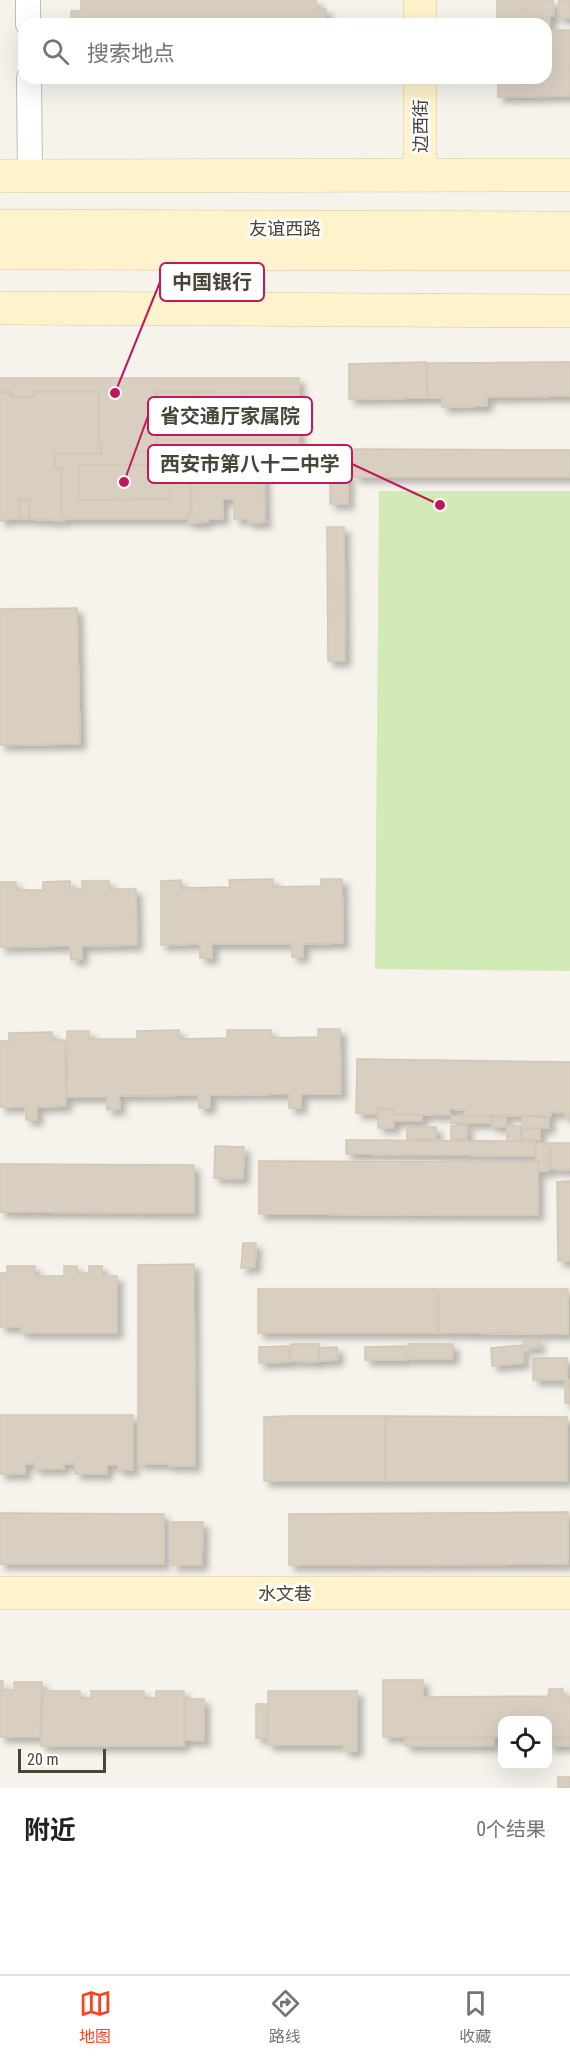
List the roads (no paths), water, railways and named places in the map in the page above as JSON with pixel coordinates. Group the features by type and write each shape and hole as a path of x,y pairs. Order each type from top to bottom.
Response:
{"street":[{"path":"28,0 28,18"},
{"path":"420,0 420,18"},
{"path":"28,84 15,176 570,175"},
{"name":"边西街","path":"420,84 420,175"},
{"name":"友谊西路","path":"0,226 570,228"},
{"name":"友谊西路","path":"0,253 570,254"},
{"path":"0,308 570,311"},
{"name":"水文巷","path":"0,1593 570,1593"}],"place":[{"name":"中国银行","path":"115,393"},
{"name":"省交通厅家属院","path":"124,482"},
{"name":"西安市第八十二中学","path":"440,505"}]}
